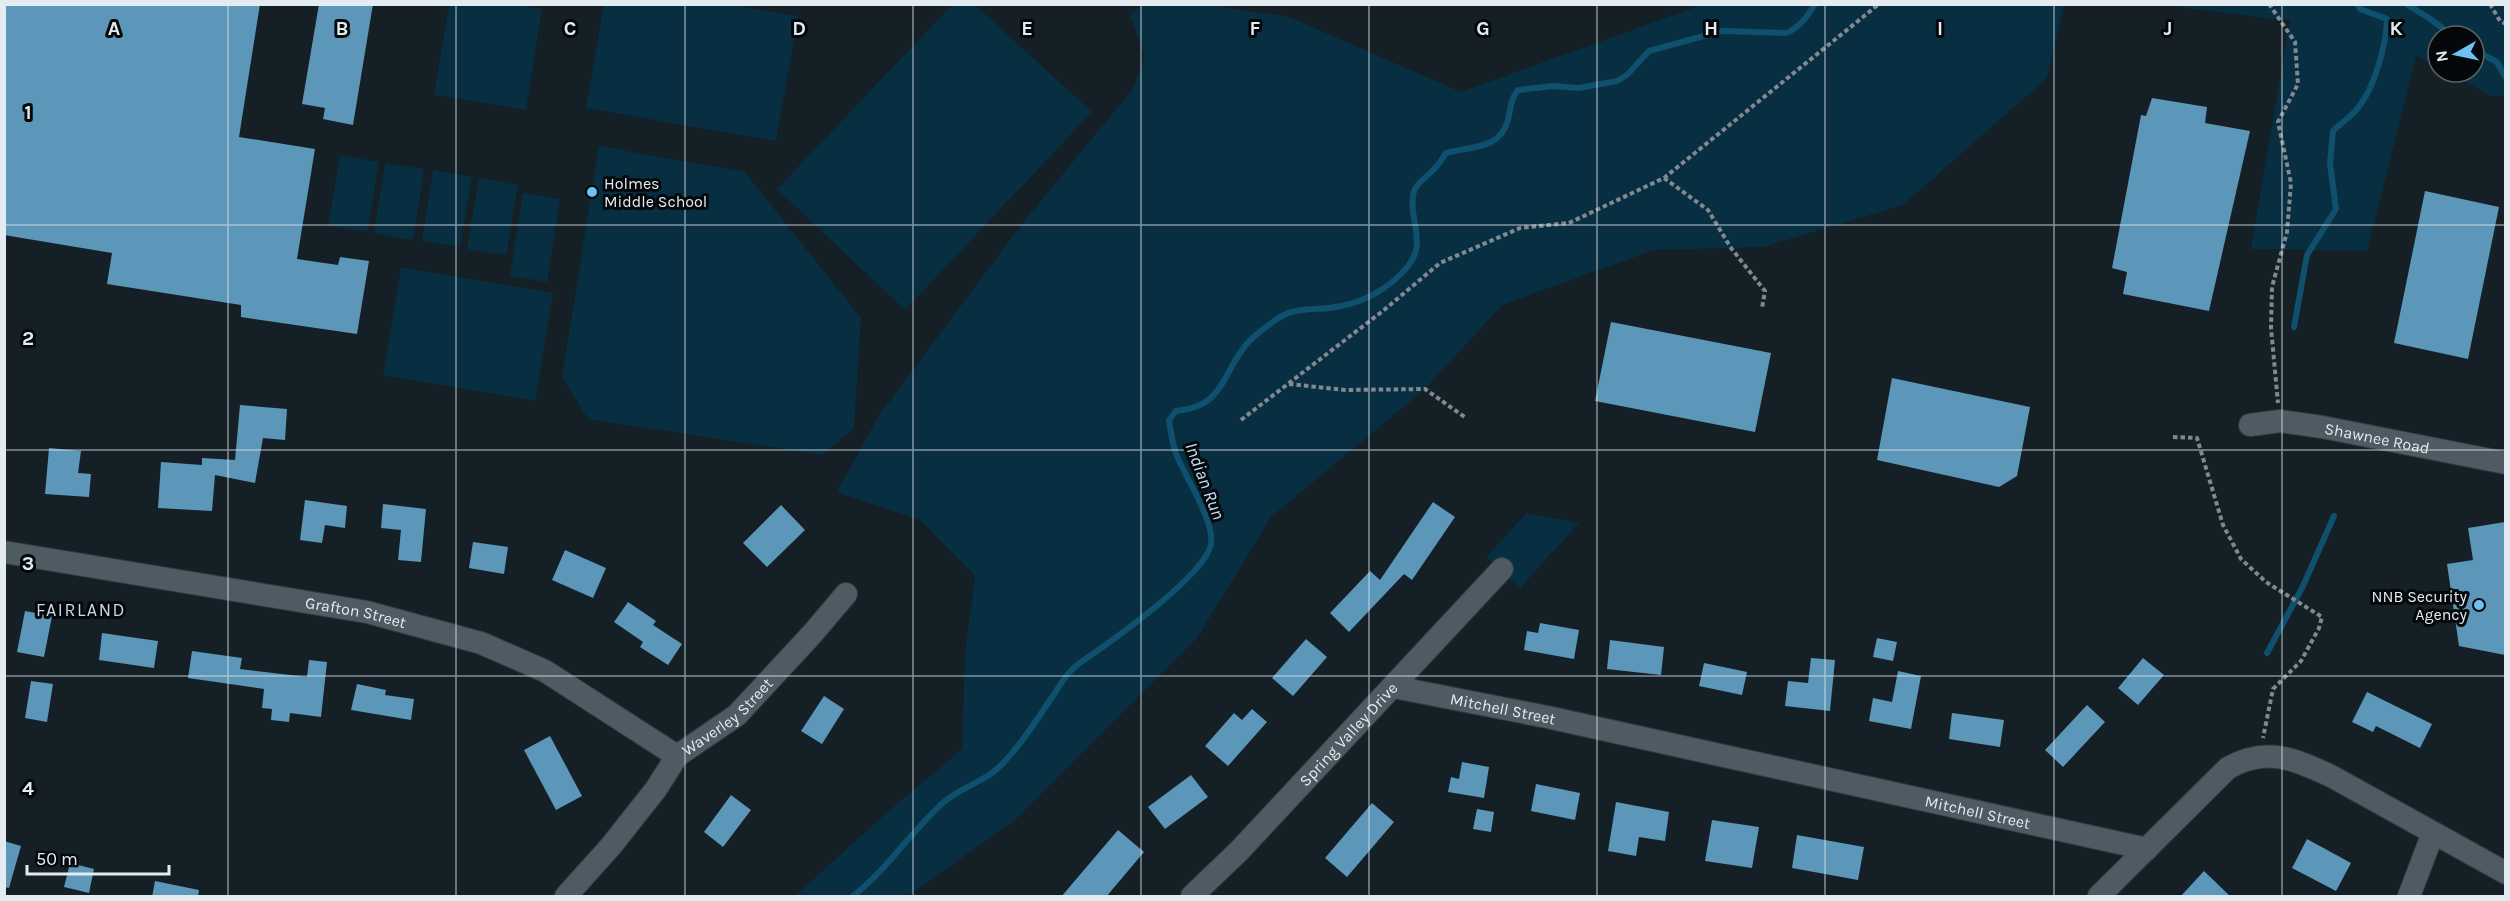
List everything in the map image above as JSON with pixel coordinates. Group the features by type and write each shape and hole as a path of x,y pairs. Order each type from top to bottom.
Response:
{"street":[{"name":"Shawnee Road","path":"2250,424 2280,422 2322,427 2505,463"},
{"name":"Grafton Street","path":"4,552 367,612 481,644 545,671 677,756"},
{"name":"Spring Valley Drive","path":"1192,897 1239,851 1394,687 1502,569"},
{"name":"Waverley Street","path":"566,897 650,797 677,756 737,715 846,594"},
{"name":"Mitchell Street","path":"1394,687 1593,727 2147,849"},
{"path":"2099,897 2228,768 2244,759 2262,755 2278,756 2307,764 2505,873"},
{"path":"2409,897 2433,833"}],"path":[{"path":"1241,420 1384,310 1440,263 1520,228 1569,223 1664,178 1879,4"},
{"path":"2269,4 2295,42 2298,84 2278,122 2291,183 2287,232 2272,287 2271,328 2280,422"},
{"path":"2490,4 2500,21 2505,24"},
{"path":"1664,178 1708,210 1731,248 1765,291 1762,308"},
{"path":"1288,384 1345,390 1425,389 1466,418"},
{"path":"2173,437 2197,438 2223,525 2241,559 2266,582 2313,609 2322,617 2319,628 2301,661 2273,689 2263,728 2262,755"}],"shaded area":[{"path":"604,4 733,5 798,16 776,141 586,108"},
{"path":"449,5 516,5 542,9 526,110 434,95"},
{"path":"952,5 975,5 1092,112 905,310 777,189"},
{"path":"1142,5 1210,5 1289,17 1461,92 1701,5 2064,5 2047,78 1903,205 1763,247 1654,250 1502,305 1425,389 1271,517 1197,638 1014,821 908,896 795,896 883,816 962,749 965,654 975,576 920,520 837,492 878,417 1021,225 1132,90 1145,57 1130,15"},
{"path":"2165,5 2505,5 2505,96 2491,96 2468,84 2486,84 2486,24 2426,24 2426,61 2416,56 2367,251 2251,249 2290,21"},
{"path":"599,146 745,172 861,318 854,428 823,455 588,419 562,377"},
{"path":"340,155 379,162 367,232 328,226"},
{"path":"385,163 424,169 413,240 374,233"},
{"path":"433,170 472,177 460,247 422,241"},
{"path":"479,178 518,185 506,255 467,249"},
{"path":"523,193 560,199 547,282 510,276"},
{"path":"401,267 553,293 535,401 383,375"},
{"path":"1527,513 1579,523 1520,588 1486,557"}],"building":[{"path":"4,4 260,4 239,137 315,149 297,259 338,265 340,257 369,261 357,334 241,317 241,305 107,284 112,253 4,235"},
{"path":"319,4 373,4 353,125 323,119 325,108 302,104"},
{"path":"2152,98 2207,107 2205,123 2250,131 2209,311 2123,294 2127,272 2112,268 2141,115 2146,116"},
{"path":"2425,191 2499,207 2468,359 2394,343"},
{"path":"1611,322 1771,353 1755,432 1595,401"},
{"path":"1892,378 2030,407 2017,476 1999,487 1877,460"},
{"path":"240,405 287,409 285,440 263,438 255,483 215,475 212,511 158,508 161,462 202,465 202,458 235,460"},
{"path":"49,448 81,451 78,473 91,474 89,497 45,494"},
{"path":"305,500 347,506 345,528 325,525 322,543 300,540"},
{"path":"1433,502 1455,517 1412,580 1404,574 1349,632 1330,613 1370,571 1380,580"},
{"path":"383,504 426,509 421,562 398,560 401,530 381,528"},
{"path":"781,505 805,530 767,567 743,543"},
{"name":"NNB Security Agency","path":"2505,522 2505,655 2459,646 2447,564 2473,560 2468,528"},
{"path":"473,542 508,547 504,574 469,568"},
{"path":"565,550 606,568 593,598 552,580"},
{"path":"628,602 656,621 653,625 682,644 668,665 640,647 643,642 614,622"},
{"path":"25,611 52,616 44,657 17,652"},
{"path":"1540,623 1579,630 1574,659 1524,650 1527,631 1538,633"},
{"path":"102,633 158,641 154,668 99,660"},
{"path":"1877,638 1897,642 1893,661 1873,657"},
{"path":"1306,639 1327,657 1293,696 1272,678"},
{"path":"1610,640 1664,647 1661,675 1607,669"},
{"path":"192,651 242,658 240,669 307,677 309,660 327,662 321,717 290,713 289,722 271,720 272,709 262,708 264,689 188,678"},
{"path":"1811,658 1835,660 1830,711 1785,706 1788,681 1808,683"},
{"path":"2143,658 2164,675 2138,705 2118,688"},
{"path":"1704,663 1747,672 1742,695 1699,686"},
{"path":"1898,671 1921,676 1911,729 1869,721 1873,698 1892,702"},
{"path":"31,681 53,684 47,722 25,718"},
{"path":"357,684 386,690 385,695 414,699 411,720 351,710"},
{"path":"2367,692 2432,724 2420,748 2376,726 2373,732 2352,722"},
{"path":"824,696 844,709 822,744 801,731"},
{"path":"2087,705 2105,722 2063,767 2045,750"},
{"path":"1252,709 1267,722 1228,766 1205,746 1234,713 1242,720"},
{"path":"1952,713 2004,720 2000,747 1949,739"},
{"path":"550,736 582,796 556,810 524,750"},
{"path":"1462,762 1489,767 1484,798 1448,792 1451,777 1459,779"},
{"path":"1191,775 1208,797 1165,829 1148,807"},
{"path":"1536,784 1580,793 1575,820 1531,811"},
{"path":"731,795 751,810 723,847 704,832"},
{"path":"1616,802 1669,812 1665,841 1639,837 1636,856 1608,851"},
{"path":"1372,803 1394,822 1347,877 1325,858"},
{"path":"1477,809 1494,812 1491,832 1473,829"},
{"path":"1712,820 1759,827 1752,868 1705,861"},
{"path":"1118,830 1144,852 1106,897 1061,897"},
{"path":"1797,835 1864,847 1858,880 1792,868"},
{"path":"2307,839 2351,863 2336,891 2292,868"},
{"path":"4,841 21,846 9,888 4,887"},
{"path":"70,863 94,869 89,893 64,887"},
{"path":"2204,871 2231,897 2180,897"},
{"path":"155,881 199,890 198,897 152,897"}],"waterway":[{"name":"Indian Run","path":"853,896 877,874 944,802 998,769 1028,732 1071,670 1154,608 1175,590 1205,557 1211,544 1211,535 1199,499 1177,456 1169,420 1176,411 1202,404 1211,398 1246,345 1280,317 1298,311 1351,304 1373,295 1400,275 1414,257 1416,248 1413,210 1415,188 1446,153 1483,145 1498,137 1504,130 1512,101 1518,90 1554,86 1579,88 1617,81 1627,75 1649,51 1722,31 1786,33 1803,21 1815,4"},
{"path":"2294,327 2307,255 2336,209 2330,163 2333,131 2355,111 2370,89 2384,41 2387,19 2360,9 2357,4"},
{"path":"2406,4 2437,24"},
{"path":"2486,56 2497,62 2506,78"},
{"path":"2267,653 2303,586 2334,516"}],"place":[{"name":"Holmes Middle School","path":"592,192"},
{"name":"NNB Security Agency","path":"2479,605"}],"district":[{"name":"FAIRLAND","path":"81,610"}]}
